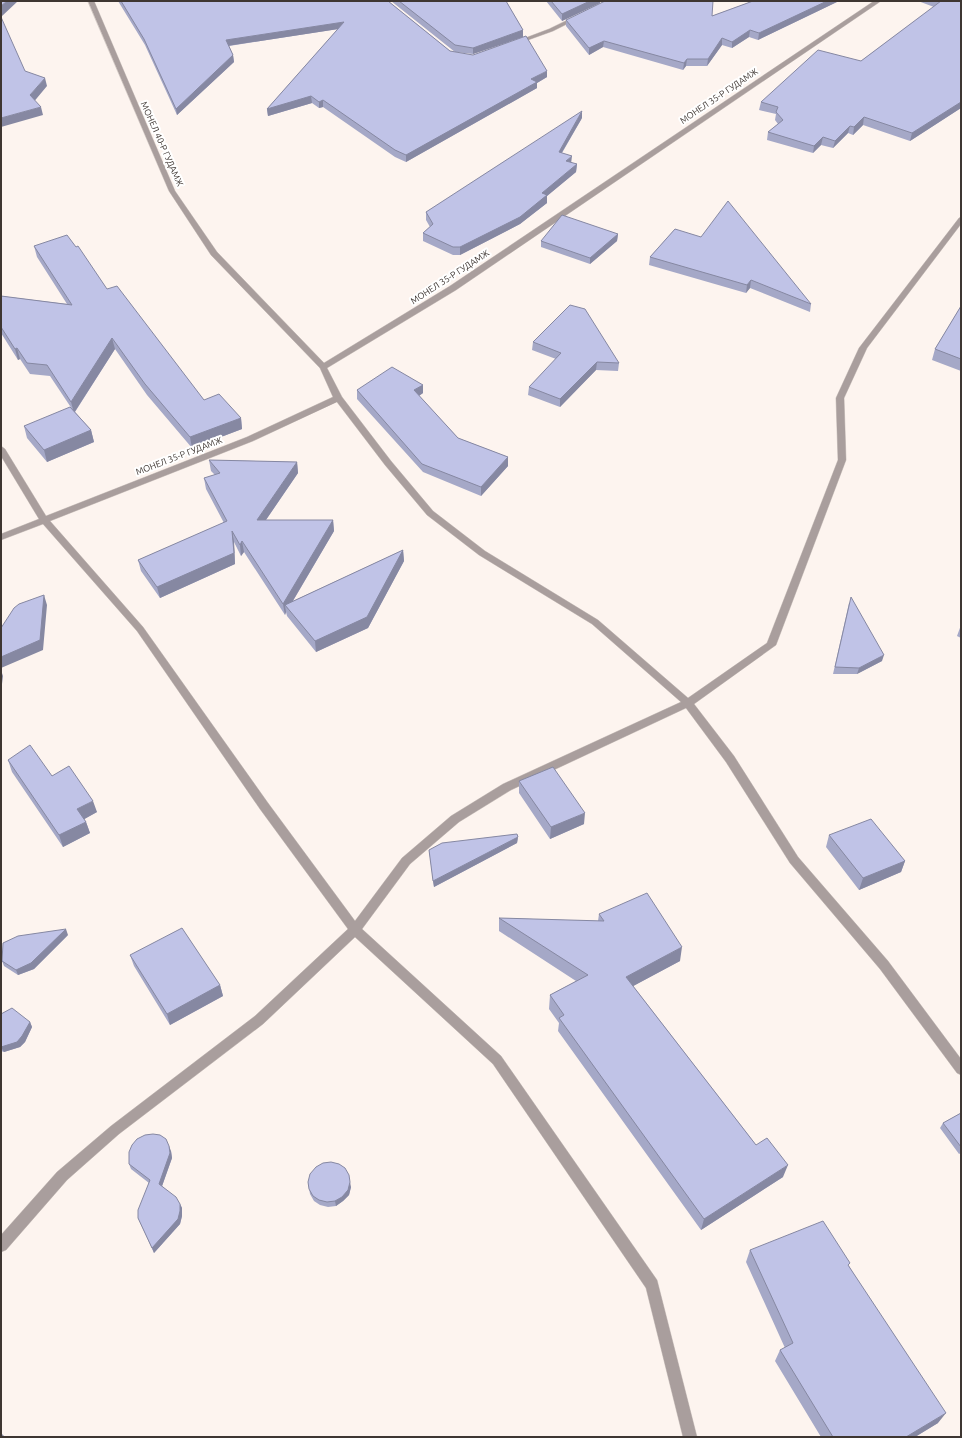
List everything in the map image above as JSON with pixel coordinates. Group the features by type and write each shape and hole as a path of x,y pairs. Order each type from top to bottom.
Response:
{"street":[{"name":"МОНЕЛ 40-Р ГУДАМЖ","path":"91,1 172,191 214,253 323,367"},
{"name":"МОНЕЛ 35-Р ГУДАМЖ","path":"323,367 453,288 878,1"},
{"path":"508,45 551,30 584,14"},
{"path":"1,1245 62,1176 115,1130 259,1020 355,930 406,861 455,820 507,787 688,703 772,645 842,460 840,398 863,348 961,219"},
{"path":"323,367 338,398 388,463 430,513 482,553 595,622 688,703 730,758 794,860 884,965 961,1069"},
{"name":"МОНЕЛ 35-Р ГУДАМЖ","path":"1,537 250,439 338,398"},
{"path":"1,449 44,520 140,629 264,806 355,930 497,1060 652,1285 690,1437"}],"building":[{"path":"1,1 7,1 1,6"},
{"path":"121,1 388,1 450,51 473,55 526,36 547,71 531,79 537,82 406,155 395,150 323,100 319,102 311,96 267,109 344,22 226,40 233,55 176,109 144,39"},
{"path":"399,1 506,1 523,30 473,48 455,45"},
{"path":"551,1 590,1 562,14"},
{"path":"605,1 713,1 712,16 753,1 827,1 759,33 750,30 732,42 722,38 708,59 687,59 684,63 604,41 589,48 566,20"},
{"path":"941,1 961,1 961,102 912,133 864,117 854,127 850,126 835,141 823,137 814,146 768,132 783,120 776,112 778,107 761,102 818,50 861,61"},
{"path":"1,17 25,71 45,78 30,95 41,107 1,118"},
{"path":"582,111 559,152 572,156 566,161 577,164 542,193 547,195 520,217 460,247 453,247 423,233 433,224 426,212"},
{"path":"728,201 811,304 751,280 747,285 650,257 675,229 701,237"},
{"path":"562,215 618,234 590,258 541,241"},
{"path":"67,235 76,247 78,246 107,289 117,286 204,400 219,394 241,418 190,437 145,384 112,338 71,402 47,365 27,363 17,348 15,349 1,327 1,296 72,305 34,246"},
{"path":"570,305 585,309 619,363 597,362 560,399 529,387 561,353 533,342"},
{"path":"961,306 961,359 935,349"},
{"path":"392,367 423,385 414,390 458,438 508,457 481,487 422,464 357,390"},
{"path":"70,407 91,430 44,450 24,426"},
{"path":"209,460 297,462 257,520 333,520 283,604 242,541 240,545 232,531 234,553 157,587 138,560 227,521 204,478 220,473"},
{"path":"403,550 367,617 315,641 285,605"},
{"path":"44,595 40,640 1,657 1,628 14,608 19,604"},
{"path":"851,597 884,655 859,668 835,667"},
{"path":"30,745 52,776 69,766 93,801 77,809 86,822 59,835 8,760"},
{"path":"553,767 585,813 551,827 519,781"},
{"path":"871,819 905,861 863,878 829,835"},
{"path":"517,834 518,837 433,881 429,850 442,843"},
{"path":"647,893 682,947 626,977 756,1145 767,1138 788,1165 704,1219 559,1018 564,1015 550,995 588,975 499,918 604,921 599,914"},
{"path":"182,928 220,985 167,1014 130,955"},
{"path":"66,929 31,963 16,970 2,961 3,943 18,936"},
{"path":"12,1008 30,1022 17,1042 1,1047 1,1014"},
{"path":"961,1113 961,1147 943,1123"},
{"path":"145,1135 160,1135 166,1139 169,1146 170,1153 159,1184 176,1197 180,1204 180,1211 178,1219 152,1248 138,1218 138,1210 150,1180 129,1164 129,1152 137,1139"},
{"path":"331,1162 339,1164 345,1168 349,1175 350,1182 348,1190 342,1197 335,1201 327,1202 319,1200 313,1196 309,1189 308,1182 310,1174 316,1167 323,1163"},
{"path":"823,1221 850,1263 848,1265 946,1413 906,1437 833,1437 780,1350 793,1343 750,1250"}]}
